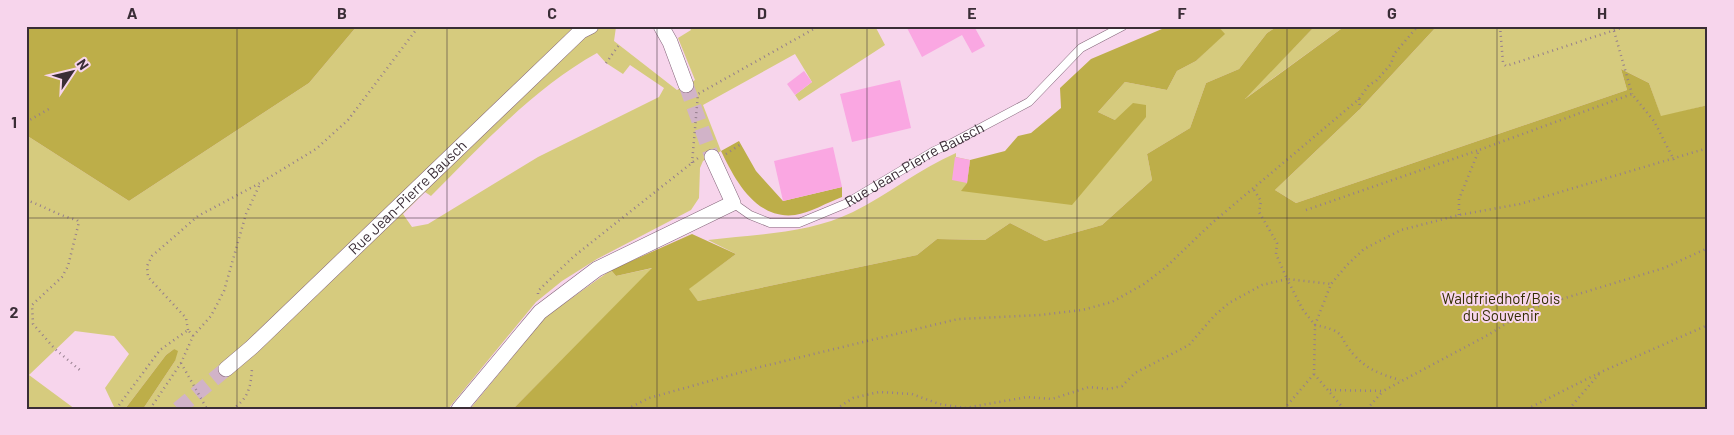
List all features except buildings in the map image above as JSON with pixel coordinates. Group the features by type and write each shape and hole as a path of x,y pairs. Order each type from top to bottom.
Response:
{"street":[{"name":"Rue Jean-Pierre Bausch","path":"226,369 581,31 591,26"},
{"path":"661,26 670,42 686,85"},
{"path":"459,409 540,312 597,269 732,203 713,155"}],"lane":[{"name":"Rue Jean-Pierre Bausch","path":"732,203 750,215 770,223 799,223 845,204 934,151 1029,102 1081,48 1123,26"}],"path":[{"path":"193,336 188,330 186,318 148,277 147,266 152,256 198,216 260,183 316,149 348,120 419,26"},
{"path":"692,163 698,94 819,26"},
{"path":"627,409 649,398 760,367 958,319 1040,315 1082,310 1112,302 1144,284 1165,268 1212,223 1254,190 1359,99 1369,84 1376,81 1391,64 1394,54 1418,26"},
{"path":"1500,26 1503,64 1506,66 1627,26"},
{"path":"1614,31 1632,94 1654,121 1674,160"},
{"path":"606,63 619,46"},
{"path":"1306,210 1632,94"},
{"path":"1359,99 1360,109"},
{"path":"26,122 49,109"},
{"path":"540,312 536,302 538,291 573,257 692,163 741,144"},
{"path":"1284,409 1314,374 1315,326 1331,284 1347,264 1364,249 1402,230 1459,215 1520,204 1674,160 1708,148"},
{"path":"1459,215 1459,199 1479,150"},
{"path":"150,409 181,363 193,336 211,316 224,291 246,214 260,183"},
{"path":"1254,190 1262,201 1259,212 1277,243 1276,254 1287,279 1303,310 1315,326 1335,329 1342,336 1355,357 1373,372 1400,380"},
{"path":"26,200 44,206 58,215 79,222 71,257 62,278 32,305 33,324 55,350 81,371"},
{"path":"1367,409 1383,391 1400,380 1488,335 1528,309 1664,268 1708,248"},
{"path":"836,409 853,398 879,392 912,394 939,404 965,408 1027,397 1052,399 1089,387 1108,389 1122,386 1135,373 1189,345 1214,316 1229,303 1262,285 1287,279 1331,284"},
{"path":"1527,409 1601,372 1708,325"},
{"path":"116,409 160,350 188,330"},
{"path":"232,409 240,404 251,388 252,346"},
{"path":"181,363 207,409"},
{"path":"1569,409 1601,372"},
{"path":"1314,374 1330,390 1344,409"},
{"path":"1330,390 1383,391"}],"shaded area":[{"path":"357,26 576,26 581,31 616,27 614,41 677,90 695,80 678,38 691,30 689,26 875,26 885,45 799,101 795,95 812,82 795,54 703,105 721,151 703,161 700,168 699,198 691,210 597,259 562,281 536,302 448,409 143,409 175,361 174,349 166,355 125,409 115,409 105,388 129,354 114,336 75,331 29,375 75,409 26,409 26,135 129,201 309,83","holes":["597,53 606,63 623,74 630,65 664,88 659,97 538,157 428,224 412,227 403,214 425,192 431,196 509,118 530,100 574,67"]},
{"path":"1218,26 1278,26 1267,33 1239,69 1206,83 1190,128 1147,154 1152,180 1102,225 1045,241 1010,223 985,240 937,239 917,255 698,301 688,289 736,254 708,240 782,232 818,225 836,219 866,205 929,166 956,153 956,157 970,160 967,183 962,191 1115,120 1098,112 1125,82 1167,90 1177,71 1196,61 1224,34"},
{"path":"1315,26 1345,26 1242,101"},
{"path":"1437,26 1708,26 1708,105 1661,117 1649,83 1621,69 1627,90 1296,203 1275,190 1360,109"},
{"path":"653,268 513,409 470,409 545,317 611,270 616,276"}],"green space":[{"path":"26,26 357,26 309,83 129,201 26,135"},
{"path":"1169,26 1218,26 1225,34 1196,61 1177,71 1167,90 1125,82 1098,112 1115,120 1133,103 1146,105 1146,117 1072,205 961,191 967,183 970,160 1005,151 1018,136 1031,133 1061,108 1060,88 1091,59"},
{"name":"Waldfriedhof/Bois du Souvenir","path":"1278,26 1315,26 1245,99 1345,26 1437,26 1360,109 1275,190 1296,203 1627,90 1621,69 1649,83 1661,116 1708,105 1708,409 513,409 652,268 616,276 611,270 692,234 736,254 689,289 698,301 917,255 937,239 985,240 1010,223 1045,241 1102,225 1152,180 1147,154 1190,128 1206,83 1239,69 1267,33"},
{"path":"739,141 756,171 783,201 842,187 842,197 801,214 781,215 769,211 758,205 740,185 721,151"},
{"path":"174,349 178,351 175,361 143,409 125,409 166,355"}],"tunnel":[{"path":"686,85 712,157"},
{"path":"178,409 226,369"}]}
